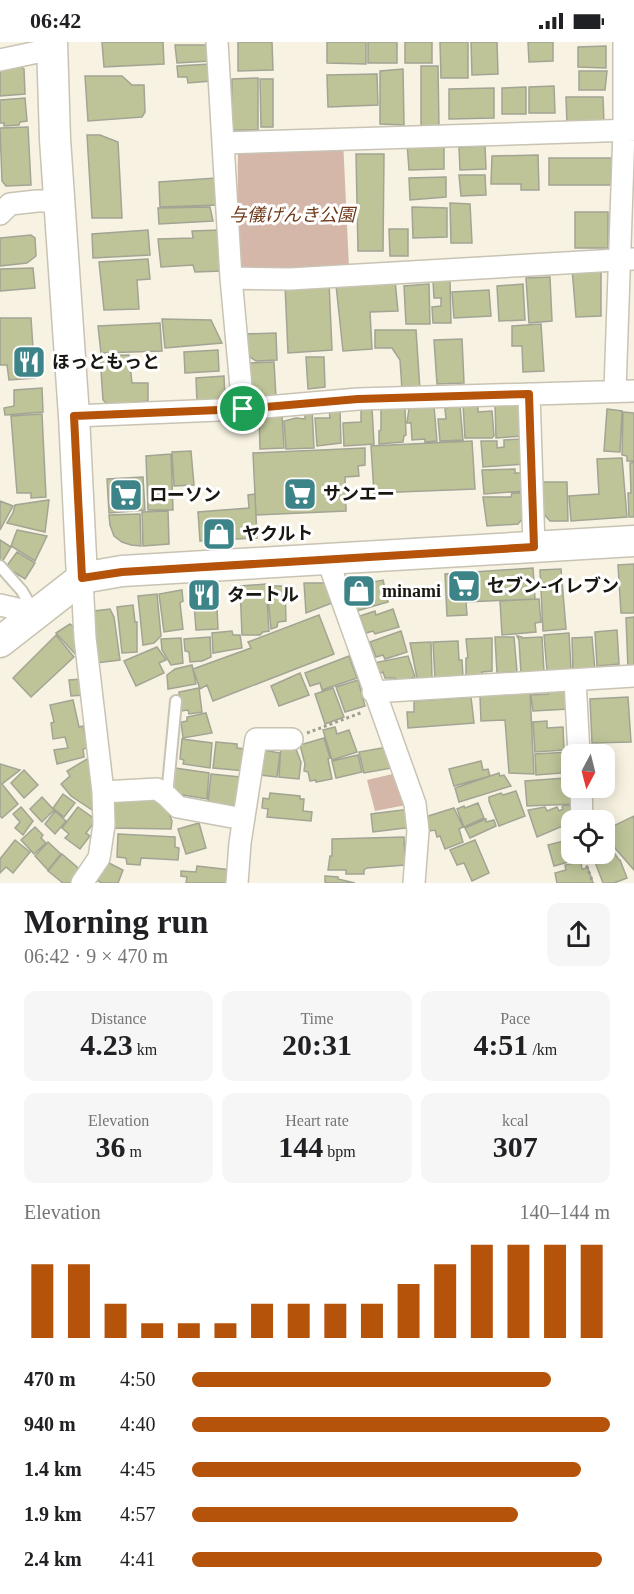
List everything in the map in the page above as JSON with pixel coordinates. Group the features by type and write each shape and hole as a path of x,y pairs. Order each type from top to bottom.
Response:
{"street":[{"path":"217,42 231,278 243,409"},
{"path":"74,416 243,409 358,399 624,391 629,130 624,42"},
{"path":"0,60 52,45 85,638 103,792 104,825 99,858 82,883"},
{"path":"223,143 629,130"},
{"path":"0,214 10,204 60,201"},
{"path":"231,278 290,279 627,260"},
{"path":"529,394 534,547"},
{"path":"0,642 34,613 82,578 122,572 327,558 634,541"},
{"path":"327,558 415,804 418,831 414,883"},
{"path":"0,605 34,613"},
{"path":"376,699 634,676"},
{"path":"575,680 578,744"},
{"path":"237,883 243,819 256,739 292,739"},
{"path":"103,792 158,789 178,807 243,819"}],"lane":[{"path":"0,566 22,591 34,613"},
{"path":"167,795 176,701"}],"path":[{"path":"292,739 376,699"},
{"path":"587,864 593,883"}],"green space":[{"name":"与儀げんき公園","path":"343,139 349,268 237,273 238,142"},
{"path":"397,773 406,805 375,811 367,780"}],"building":[{"path":"102,42 163,42 164,64 104,67"},
{"path":"238,42 272,42 273,70 238,71"},
{"path":"327,42 366,42 366,64 327,63"},
{"path":"368,42 397,42 397,63 368,63"},
{"path":"405,42 432,42 432,63 405,63"},
{"path":"440,42 468,42 468,78 441,78"},
{"path":"471,42 497,42 498,74 472,75"},
{"path":"528,42 553,42 553,61 529,62"},
{"path":"175,45 208,45 209,61 177,63"},
{"path":"606,46 606,68 578,67 578,47"},
{"path":"17,64 24,69 25,94 0,96 0,66"},
{"path":"210,64 211,81 188,83 187,77 178,77 177,66"},
{"path":"421,66 438,66 439,128 421,128"},
{"path":"403,69 404,125 380,124 380,71"},
{"path":"579,71 607,71 605,90 579,90"},
{"path":"377,74 378,105 328,107 327,75"},
{"path":"85,76 122,76 132,85 144,85 145,112 142,117 88,121"},
{"path":"258,78 258,130 231,130 232,79"},
{"path":"260,79 273,79 273,127 261,127"},
{"path":"554,86 555,113 529,113 529,87"},
{"path":"526,87 526,114 502,114 502,88"},
{"path":"494,88 494,118 449,119 449,89"},
{"path":"566,97 603,97 604,123 567,124"},
{"path":"25,98 27,121 20,122 19,125 4,126 4,123 0,123 0,100"},
{"path":"28,127 31,185 6,186 2,181 0,128"},
{"path":"87,135 100,135 118,142 122,218 92,218"},
{"path":"407,143 444,143 444,169 409,170"},
{"path":"485,146 486,169 460,170 459,147"},
{"path":"356,154 384,154 383,251 358,251"},
{"path":"538,155 539,190 521,190 521,184 491,184 492,156"},
{"path":"549,158 612,158 611,185 549,185"},
{"path":"459,175 485,175 486,195 461,196"},
{"path":"446,177 446,197 410,200 409,178"},
{"path":"216,178 217,205 160,207 159,182"},
{"path":"450,203 470,204 472,243 451,243"},
{"path":"210,207 213,221 159,224 158,208"},
{"path":"412,207 447,208 447,237 413,238"},
{"path":"575,212 608,212 608,248 575,248"},
{"path":"389,229 408,229 408,256 390,256"},
{"path":"148,230 150,255 93,258 92,234"},
{"path":"220,230 222,271 195,272 193,265 161,267 158,239 193,238 192,231"},
{"path":"31,235 35,238 36,256 27,263 0,266 0,238"},
{"path":"148,259 150,279 137,280 139,309 104,310 99,262"},
{"path":"33,268 35,288 0,291 0,269"},
{"path":"572,268 601,268 601,316 576,317"},
{"path":"550,277 552,321 529,323 526,278"},
{"path":"395,280 398,311 370,312 372,349 343,351 336,285"},
{"path":"450,280 451,323 433,323 432,307 441,306 441,298 434,298 433,281"},
{"path":"329,282 332,350 288,353 285,285"},
{"path":"429,284 430,324 406,324 404,286"},
{"path":"523,284 525,320 499,321 497,286"},
{"path":"489,290 491,316 454,318 452,292"},
{"path":"0,318 31,318 35,378 9,380 7,365 0,365"},
{"path":"162,319 211,320 222,343 165,348"},
{"path":"160,323 162,351 101,353 98,326"},
{"path":"541,324 544,371 523,372 522,346 512,346 512,326"},
{"path":"375,330 416,330 420,390 402,390 400,360 392,348 375,348"},
{"path":"276,333 277,360 256,361 244,353 244,334"},
{"path":"462,339 464,383 437,384 434,340"},
{"path":"218,350 219,371 185,373 184,352"},
{"path":"129,355 132,383 148,383 148,401 108,405 103,400 100,356"},
{"path":"306,357 324,357 325,387 308,389"},
{"path":"274,362 276,398 251,395 249,363"},
{"path":"224,376 225,401 197,403 196,378"},
{"path":"42,388 43,412 5,415 4,408 14,406 14,390"},
{"path":"512,400 522,409 523,436 496,438 495,403"},
{"path":"478,403 478,412 492,411 494,436 492,438 465,438 463,404"},
{"path":"434,406 437,441 412,440 411,423 407,423 409,408"},
{"path":"460,406 463,440 440,441 438,419 446,419 445,409"},
{"path":"361,408 372,408 374,444 344,446 343,423 361,422"},
{"path":"405,408 406,435 403,442 379,444 381,409"},
{"path":"312,409 314,448 286,449 284,421 296,418 305,419 305,410"},
{"path":"607,409 622,411 620,452 604,451"},
{"path":"329,410 340,410 341,443 317,446 315,418 330,418"},
{"path":"623,412 634,413 634,461 627,461 627,456 622,455"},
{"path":"259,413 282,415 284,448 260,449"},
{"path":"42,414 46,497 31,498 31,493 17,493 11,416"},
{"path":"522,439 524,464 483,467 481,441 497,441 497,448 504,447 504,440"},
{"path":"472,441 475,489 374,493 371,446"},
{"name":"サンエー","path":"365,448 365,465 358,466 359,476 345,477 346,511 256,515 253,453"},
{"path":"191,451 194,485 174,486 172,452"},
{"path":"171,454 173,510 148,510 146,456"},
{"path":"622,458 627,517 571,521 569,496 599,494 597,459"},
{"path":"634,462 634,517 629,517 630,463"},
{"path":"515,469 515,473 524,473 525,491 484,494 482,470"},
{"name":"ローソン","path":"143,477 145,510 109,513 107,479"},
{"path":"543,482 567,482 568,521 550,521 542,512"},
{"path":"512,493 526,493 527,513 518,524 487,526 483,497 511,497"},
{"path":"255,494 257,538 200,541 198,512 249,508 248,495"},
{"path":"49,500 45,532 7,523 15,505"},
{"path":"0,501 13,506 0,530"},
{"path":"168,511 169,544 143,546 142,512"},
{"path":"140,514 141,546 122,542 114,536 109,515"},
{"path":"17,530 47,536 35,561 11,546"},
{"path":"0,540 11,547 2,562 0,560"},
{"path":"17,552 35,563 25,579 6,567"},
{"path":"634,564 634,613 621,613 618,565"},
{"path":"533,568 535,599 466,602 467,615 447,616 445,574"},
{"path":"561,569 566,629 543,631 540,570"},
{"path":"383,580 388,602 353,612 347,587"},
{"path":"304,583 325,583 332,603 306,613"},
{"path":"266,584 269,631 260,635 242,635 240,586"},
{"path":"267,586 285,586 286,621 278,622 277,627 271,629"},
{"path":"216,587 218,629 196,630 193,589"},
{"path":"182,590 183,601 180,603 183,629 164,632 159,594"},
{"path":"157,594 161,636 154,643 143,645 138,596"},
{"path":"539,599 541,622 535,623 536,632 502,635 500,601"},
{"path":"133,605 135,622 137,622 137,652 122,653 117,607"},
{"path":"110,609 114,617 120,660 96,663 94,611"},
{"path":"393,609 399,627 375,634 373,631 366,633 360,616 375,611 376,615"},
{"path":"319,615 334,654 213,701 207,685 200,689 193,669 251,648 248,642"},
{"path":"634,617 634,668 628,668 626,618"},
{"path":"70,624 77,629 79,654 76,655 56,633"},
{"path":"617,630 619,664 597,666 595,632"},
{"path":"232,631 233,635 240,635 242,648 213,653 212,633"},
{"path":"401,631 407,652 385,659 383,655 376,657 370,642"},
{"path":"569,633 571,669 547,671 544,635"},
{"path":"56,635 74,657 31,697 13,678"},
{"path":"517,636 542,637 544,672 521,674"},
{"path":"210,637 211,657 202,661 190,662 189,652 185,651 184,639"},
{"path":"495,637 514,637 517,672 497,673"},
{"path":"592,637 595,670 573,672 572,638"},
{"path":"181,638 183,663 171,665 162,650 161,639"},
{"path":"492,638 492,671 482,672 482,676 466,675 466,658 468,658 466,639"},
{"path":"458,641 463,677 435,679 433,642"},
{"path":"431,642 432,678 417,678 410,643"},
{"path":"157,647 166,660 159,663 164,673 136,686 124,661"},
{"path":"349,656 357,678 322,690 320,683 310,686 305,673"},
{"path":"408,656 415,677 397,682 395,678 385,678 383,672 378,674 374,663"},
{"path":"192,665 196,684 168,689 167,675 175,669"},
{"path":"300,673 309,695 279,706 271,686"},
{"path":"82,679 84,695 71,696 69,680"},
{"path":"358,680 365,706 345,712 336,687"},
{"path":"559,687 569,697 569,709 533,711 531,695 548,694 548,688"},
{"path":"199,688 202,712 189,714 188,710 181,711 179,692"},
{"path":"333,688 344,717 325,724 315,694"},
{"path":"530,693 534,774 509,773 505,720 481,721 480,696"},
{"path":"471,697 474,723 408,728 407,712 414,712 414,701"},
{"path":"628,697 631,742 592,743 590,699"},
{"path":"73,700 79,727 83,726 88,748 83,749 84,757 57,764 54,750 68,748 65,737 53,739 51,723 54,722 50,705"},
{"path":"206,713 212,733 183,738 181,722 187,721 187,717"},
{"path":"547,721 547,728 563,727 564,744 561,744 561,750 535,752 533,722"},
{"path":"335,727 337,734 349,730 357,752 332,760 323,730"},
{"path":"324,738 330,758 328,759 332,779 310,781 308,772 304,771 305,764 300,745"},
{"path":"182,739 212,743 210,768 183,764 184,760 180,759"},
{"path":"216,742 237,744 237,748 245,749 246,771 213,768"},
{"path":"281,744 294,744 301,762 299,779 279,777"},
{"path":"387,747 392,768 364,773 359,752"},
{"path":"263,750 280,753 277,777 260,775"},
{"path":"561,753 561,773 536,775 535,754"},
{"path":"358,755 362,772 336,778 332,761"},
{"path":"87,759 92,770 95,809 92,810 71,796 61,784 70,776 67,771"},
{"path":"481,761 483,770 488,769 490,776 454,786 449,769"},
{"path":"0,764 20,770 2,784 18,804 2,818 0,816"},
{"path":"175,768 209,773 207,799 177,794 173,789"},
{"path":"24,770 38,785 24,798 11,783"},
{"path":"499,773 500,776 504,775 511,786 459,802 455,788"},
{"path":"211,774 240,777 237,806 208,803"},
{"path":"561,778 561,798 574,798 575,804 527,806 525,781"},
{"path":"516,791 525,816 499,826 489,797"},
{"path":"270,793 300,796 300,799 304,799 303,811 312,812 311,821 267,817 268,809 262,808 263,798 269,799"},
{"path":"63,794 75,803 64,817 53,808"},
{"path":"42,797 54,810 42,822 30,809"},
{"path":"146,798 161,799 172,821 171,829 109,828 112,800 144,801"},
{"path":"478,803 484,818 464,827 457,809"},
{"path":"574,806 574,810 561,810 562,807"},
{"path":"21,807 33,821 23,835 15,828 20,822 13,814"},
{"path":"78,807 96,820 86,833 90,836 80,849 65,838 69,834 62,828"},
{"path":"545,807 547,811 557,807 559,811 561,810 561,827 537,837 528,810"},
{"path":"454,808 463,827 459,829 463,842 445,849 435,830 430,831 425,817"},
{"path":"410,809 413,827 373,832 371,814"},
{"path":"55,811 66,821 55,834 45,824"},
{"path":"634,816 634,870 615,848 615,825"},
{"path":"486,819 486,822 494,820 496,826 470,838 465,828"},
{"path":"199,823 206,848 186,854 178,829"},
{"path":"35,827 43,835 41,838 46,843 34,854 21,840"},
{"path":"118,834 175,837 175,847 179,848 178,860 141,858 140,865 127,864 126,858 117,857"},
{"path":"404,837 405,865 367,868 364,874 346,874 346,870 328,870 330,856 332,856 332,839"},
{"path":"15,840 30,852 13,873 6,867 0,873 0,859"},
{"path":"475,840 489,873 472,881 464,863 457,865 450,850"},
{"path":"48,842 61,854 48,870 35,856"},
{"path":"561,842 561,864 554,866 548,845"},
{"path":"62,854 77,867 80,874 73,883 63,883 48,871"},
{"path":"615,854 627,878 614,883 603,883 596,864 615,864"},
{"path":"103,860 123,870 118,883 102,883 94,879"},
{"path":"581,864 582,869 588,868 593,883 557,883 555,873 566,870 565,865"},
{"path":"197,866 231,870 230,883 186,883 187,877 181,876 181,871 196,872"},
{"path":"325,876 338,877 338,879 355,883 327,883"}],"place":[{"name":"ほっともっと","path":"29,362"},
{"name":"サンエー","path":"300,494"},
{"name":"ローソン","path":"126,495"},
{"name":"ヤクルト","path":"219,534"},
{"name":"セブン-イレブン","path":"464,586"},
{"name":"minami","path":"359,591"},
{"name":"タートル","path":"204,595"}],"route":[{"path":"529,394 534,547 122,572 82,578 74,416 243,409 358,399 529,394"}]}
